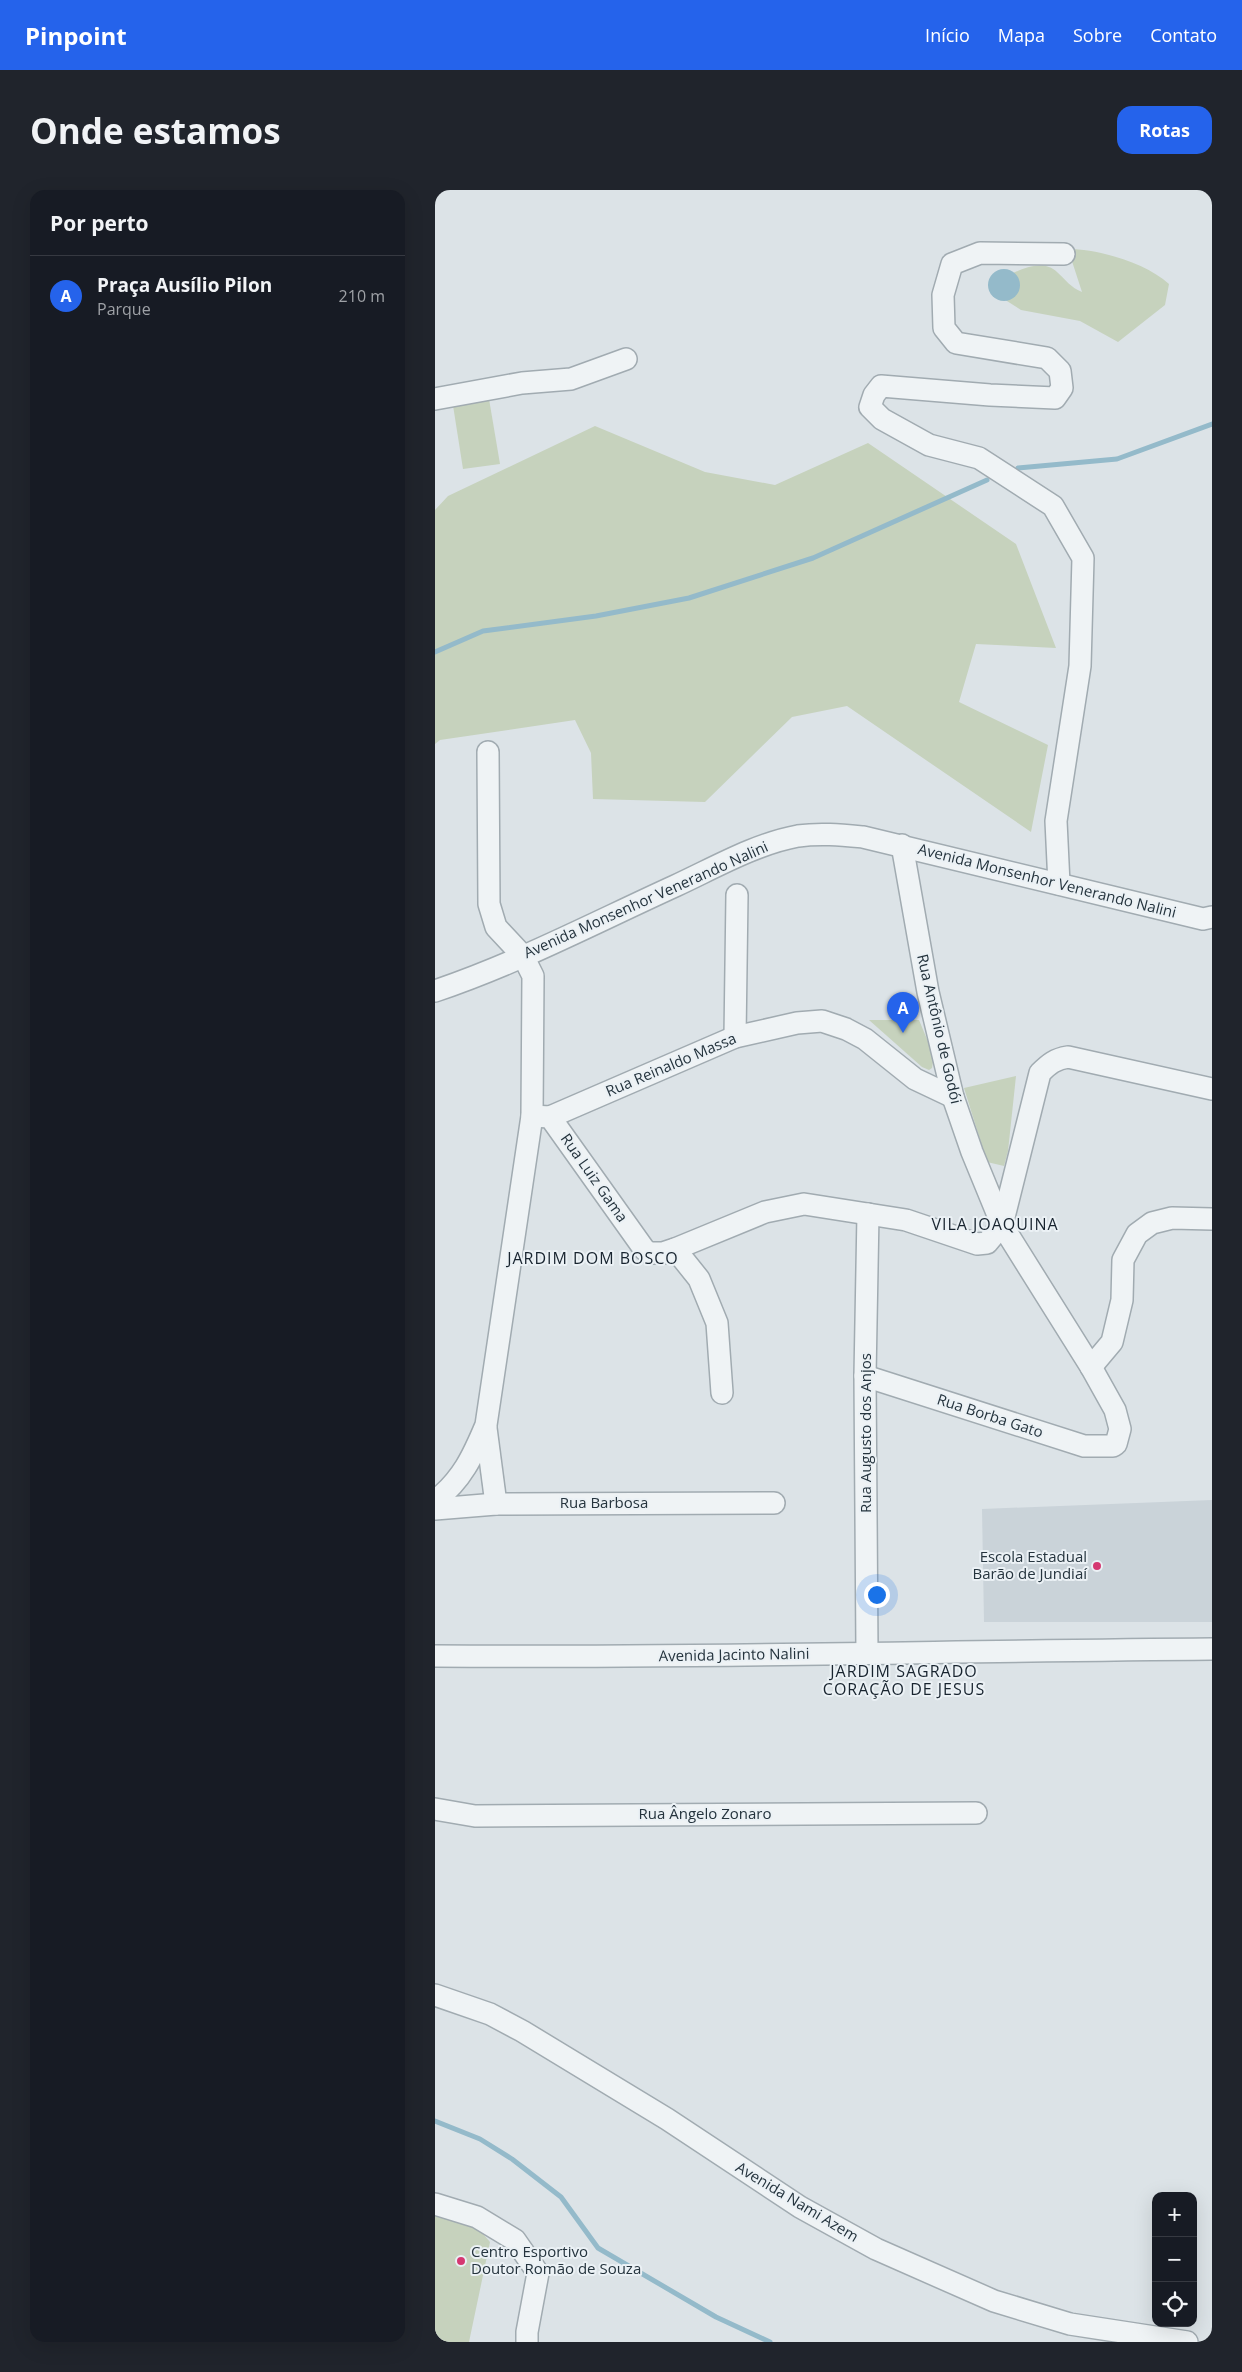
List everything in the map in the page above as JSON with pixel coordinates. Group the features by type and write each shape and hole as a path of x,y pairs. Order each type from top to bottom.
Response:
{"street":[{"path":"1059,884 1056,821 1080,666 1083,558 1053,506 979,458 929,445 882,419 870,407 874,396 881,386 990,396 1055,398 1062,388 1060,371 1047,358 956,343 945,328 943,295 952,264 980,253 1064,254"},
{"path":"435,399 521,383 571,379 626,360"},
{"path":"435,1501 451,1488 464,1472 486,1425 541,1116 533,976 523,956 496,927 489,904 488,752"},
{"name":"Avenida Monsenhor Venerando Nalini","path":"435,990 523,956 733,859 772,843 799,836 827,834 863,837 1209,919"},
{"name":"Rua Antônio de Godói","path":"902,845 928,992 953,1097 972,1152 1002,1225 1091,1367 1115,1410 1120,1422 1120,1435 1116,1444"},
{"path":"735,1037 737,895"},
{"name":"Rua Reinaldo Massa","path":"541,1116 735,1037 797,1023 822,1022 846,1029 865,1040 915,1080 953,1097"},
{"path":"722,1393 720,1344 714,1316 699,1279 675,1249 765,1212 793,1206 816,1205 906,1220 977,1244 987,1242 1002,1225 1040,1073 1049,1064 1057,1059 1068,1057 1212,1089"},
{"name":"Rua Luiz Gama","path":"541,1116 649,1253 663,1253 675,1249"},
{"name":"Rua Augusto dos Anjos","path":"867,1652 865,1376 868,1214"},
{"path":"1091,1367 1112,1342 1122,1300 1123,1260 1137,1234 1152,1223 1172,1218 1212,1219"},
{"name":"Rua Borba Gato","path":"865,1376 1085,1446 1107,1447 1116,1444"},
{"path":"486,1425 495,1504"},
{"name":"Rua Barbosa","path":"435,1509 495,1504 774,1503"},
{"name":"Avenida Jacinto Nalini","path":"435,1656 639,1657 867,1652 1212,1649"},
{"name":"Rua Ângelo Zonaro","path":"435,1809 475,1816 976,1812"},
{"name":"Avenida Nami Azem","path":"435,1995 491,2014 522,2031 667,2119 801,2207 876,2249 994,2301 1070,2324 1187,2342"},
{"path":"435,2204 477,2217 515,2240 538,2274 527,2332 527,2342"}],"shaded area":[{"name":"Escola Estadual Barão de Jundiaí","path":"1212,1500 1212,1622 984,1622 982,1509"}],"green space":[{"path":"1068,249 1108,255 1135,264 1159,276 1169,284 1165,305 1118,342 1080,321 1021,310 999,296 1001,278 1036,266 1051,268 1071,286 1082,292"},
{"path":"488,393 500,464 463,469 452,399"},
{"path":"595,426 705,472 775,485 868,443 1016,544 1056,648 976,644 959,702 1048,745 1031,832 847,706 792,717 705,802 593,799 591,753 575,720 440,740 435,744 435,510 448,496"},
{"path":"869,1020 919,1020 934,1056 932,1068 929,1070 922,1067"},
{"path":"1016,1076 1008,1151 1004,1166 987,1162 964,1088"},
{"name":"Centro Esportivo Doutor Romão de Souza","path":"435,2215 478,2228 490,2242 469,2342 435,2342"}],"water":[{"path":"1004,269 1010,270 1015,274 1019,279 1019,291 1015,296 1010,300 1004,301 998,300 993,296 989,291 988,285 989,279 993,274 998,270"}],"waterway":[{"path":"1018,468 1117,459 1212,424"},
{"path":"435,652 483,631 596,616 689,598 813,558 987,480"},
{"path":"435,2121 480,2139 512,2159 561,2197 598,2248 716,2317 770,2342"}],"place":[{"name":"Praça Ausílio Pilon","path":"903,1033"},
{"name":"Escola Estadual Barão de Jundiaí","path":"1097,1566"},
{"name":"Centro Esportivo Doutor Romão de Souza","path":"461,2261"}],"district":[{"name":"VILA JOAQUINA","path":"995,1224"},
{"name":"JARDIM DOM BOSCO","path":"593,1258"},
{"name":"JARDIM SAGRADO CORAÇÃO DE JESUS","path":"904,1680"}]}
